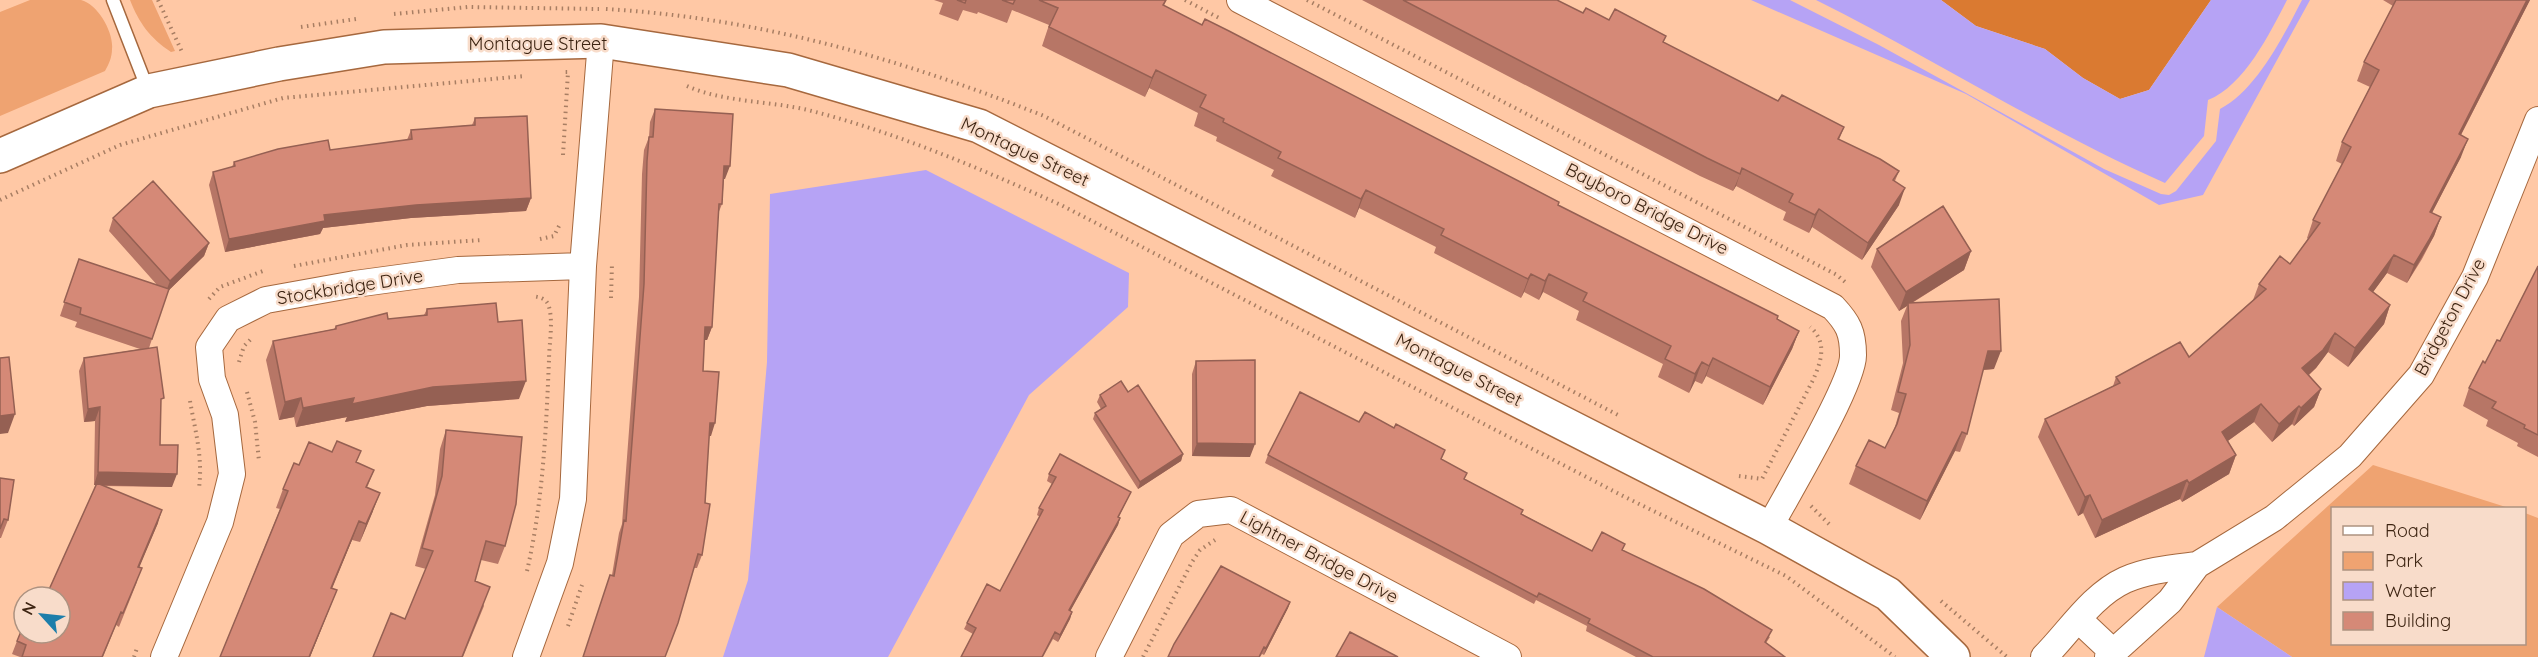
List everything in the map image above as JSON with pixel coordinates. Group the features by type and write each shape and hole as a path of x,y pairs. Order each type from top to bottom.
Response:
{"street":[{"name":"Bayboro Bridge Drive","path":"1240,0 1833,307 1849,325 1853,357 1843,390 1769,528"},
{"name":"Montague Street","path":"0,156 149,91 279,64 384,47 601,41 788,70 979,126 1769,528 1888,594 1953,657"},
{"path":"526,657 560,563 573,499 583,266 601,41"},
{"name":"Bridgeton Drive","path":"2111,655 2170,601 2197,565 2274,518 2349,456 2421,375 2475,277 2538,120"},
{"name":"Stockbridge Drive","path":"164,657 220,522 232,474 225,415 212,379 209,347 228,319 266,300 355,284 458,270 583,266"},
{"name":"Lightner Bridge Drive","path":"1109,657 1171,535 1198,514 1231,510 1497,655"},
{"name":"Bridgeton Drive","path":"2044,657 2097,600 2124,581 2158,570 2197,565"},
{"path":"2079,620 2111,655"}],"lane":[{"path":"113,0 149,91"}],"path":[{"path":"158,0 182,54 192,52"},
{"path":"1185,0 1225,21"},
{"path":"1307,0 1837,275 1848,284"},
{"path":"384,15 468,7 568,7 652,12 733,24 873,54 978,90 1044,116 1631,421"},
{"path":"297,28 363,18"},
{"path":"556,73 568,72 562,162"},
{"path":"0,200 120,145 284,98 532,75"},
{"path":"679,82 695,90 808,110 878,132 973,165 1061,205 1615,492 1786,576 1895,657"},
{"path":"537,240 554,236 560,216"},
{"path":"289,267 406,245 491,240"},
{"path":"610,302 612,258"},
{"path":"206,303 220,287 250,274 270,270"},
{"path":"522,295 542,298 548,304 550,329 543,474 536,530 524,582"},
{"path":"1731,472 1741,477 1762,479 1821,364 1822,348 1817,332 1805,322"},
{"path":"238,365 244,346 259,332"},
{"path":"244,386 252,403 258,468"},
{"path":"190,399 199,444 201,469 199,492"},
{"path":"1816,496 1811,506 1834,528"},
{"path":"1143,657 1192,562 1200,550 1219,539"},
{"path":"567,629 584,580"},
{"path":"1935,595 2007,657"},
{"path":"134,657 138,647"}],"green space":[{"path":"30,0 81,0 93,7 108,28 112,42 111,58 105,71 0,116 0,12"},
{"path":"130,0 152,0 175,51 171,52 151,35 141,23"},
{"path":"2373,465 2506,507 2331,507 2331,645 2526,645 2526,513 2538,518 2538,657 2292,657 2217,607"}],"shaded area":[{"path":"1941,0 2211,0 2149,90 2120,99 2083,78 2045,49 1976,26"}],"water":[{"path":"1751,0 1790,0 1879,45 2104,169 2161,194 2169,195 2176,191 2216,141 2220,109 2233,101 2257,76 2278,45 2302,0 2310,0 2203,195 2159,205 1966,94"},
{"path":"1816,0 1941,0 1976,26 2045,49 2083,78 2120,99 2149,90 2211,0 2287,0 2255,57 2244,71 2221,93 2208,100 2204,136 2165,183 2076,140"},
{"path":"926,170 1129,273 1128,307 1029,395 888,657 723,657 748,580 767,362 770,194"},
{"path":"2217,607 2292,657 2204,657"}],"building":[{"path":"1002,0 1015,0 1013,4"},
{"path":"1039,0 1166,0 1163,5 1202,25 1205,19 1229,31 1559,202 1558,205 1778,316 1777,319 1799,331 1770,387 1713,358 1709,366 1702,362 1695,374 1665,359 1671,346 1583,301 1587,293 1549,274 1545,281 1531,274 1528,279 1441,235 1444,229 1366,190 1361,199 1278,158 1281,152 1223,122 1224,119 1200,107 1206,95 1156,70 1152,78 1049,27 1058,8"},
{"path":"1403,0 1557,0 1583,13 1586,8 1609,20 1615,9 1666,36 1663,42 1778,101 1782,95 1844,127 1838,139 1880,159 1899,171 1893,180 1905,188 1868,243 1819,209 1815,215 1789,202 1793,194 1742,168 1740,174 1707,158"},
{"path":"2396,0 2527,0 2459,134 2468,139 2430,212 2441,217 2429,240 2414,265 2394,255 2369,289 2390,305 2355,348 2335,333 2323,350 2302,368 2321,389 2301,408 2299,406 2279,424 2261,404 2222,432 2236,455 2189,483 2187,480 2102,520 2090,495 2085,497 2045,419 2120,383 2116,377 2180,342 2189,357 2266,289 2259,284 2280,256 2290,264 2320,223 2313,220 2351,147 2342,142 2379,70 2364,62"},
{"path":"655,109 733,114 730,166 724,166 722,204 719,204 712,327 705,327 703,371 719,372 715,423 710,423 705,503 710,504 702,555 698,554 678,623 665,657 583,657 610,575 614,576 624,520 626,521 644,284 647,161 649,137 653,137"},
{"path":"527,116 531,198 416,205 324,215 325,221 229,239 213,172 235,166 234,162 278,149 328,140 330,150 412,139 411,130 475,125 475,118"},
{"path":"153,181 209,243 170,281 113,218"},
{"path":"1943,206 1971,251 1906,292 1877,249"},
{"path":"79,259 169,289 152,339 80,314 81,308 64,302"},
{"path":"2538,266 2538,435 2524,428 2525,425 2492,408 2496,402 2469,388 2483,361 2485,363 2497,340 2500,341"},
{"path":"1999,299 2001,351 1988,351 1967,434 1962,432 1927,501 1856,466 1869,440 1885,448 1897,424 1906,394 1898,392 1910,345 1908,303"},
{"path":"496,303 498,322 522,320 526,381 433,387 352,404 354,398 303,408 301,398 285,402 273,341 336,329 336,326 387,313 388,319 427,315 427,309"},
{"path":"157,347 164,398 161,399 160,445 178,445 177,474 98,472 100,407 88,409 84,358"},
{"path":"9,357 15,414 0,416 0,358"},
{"path":"1255,360 1255,444 1197,443 1196,361"},
{"path":"1121,381 1128,392 1138,385 1183,454 1140,482 1095,413 1106,406 1100,395"},
{"path":"1300,392 1359,422 1365,412 1394,428 1396,424 1445,450 1441,459 1467,473 1464,479 1523,510 1521,514 1592,551 1602,532 1625,544 1622,550 1704,589 1772,630 1765,642 1785,657 1653,657 1588,623 1590,619 1539,593 1537,597 1268,455"},
{"path":"446,430 522,437 516,504 505,546 486,541 475,581 490,587 462,657 373,657 391,613 405,619 433,551 422,548 442,476"},
{"path":"337,441 361,451 356,462 374,470 366,487 380,493 366,524 359,521 331,588 337,590 309,657 220,657 288,491 283,489 294,463 299,465 309,442 332,452"},
{"path":"1060,454 1131,492 1118,517 1120,518 1069,610 1072,612 1060,635 1055,632 1042,657 961,657 976,628 967,623 987,584 1000,591 1043,510 1039,508 1056,477 1049,474"},
{"path":"0,478 14,480 8,520 4,519 0,529"},
{"path":"97,483 162,510 138,567 142,568 102,657 22,657 26,645 72,645 72,585 51,585"},
{"path":"1221,566 1290,602 1266,648 1264,647 1259,657 1168,657 1174,644"},
{"path":"1350,632 1398,657 1336,657"}]}
